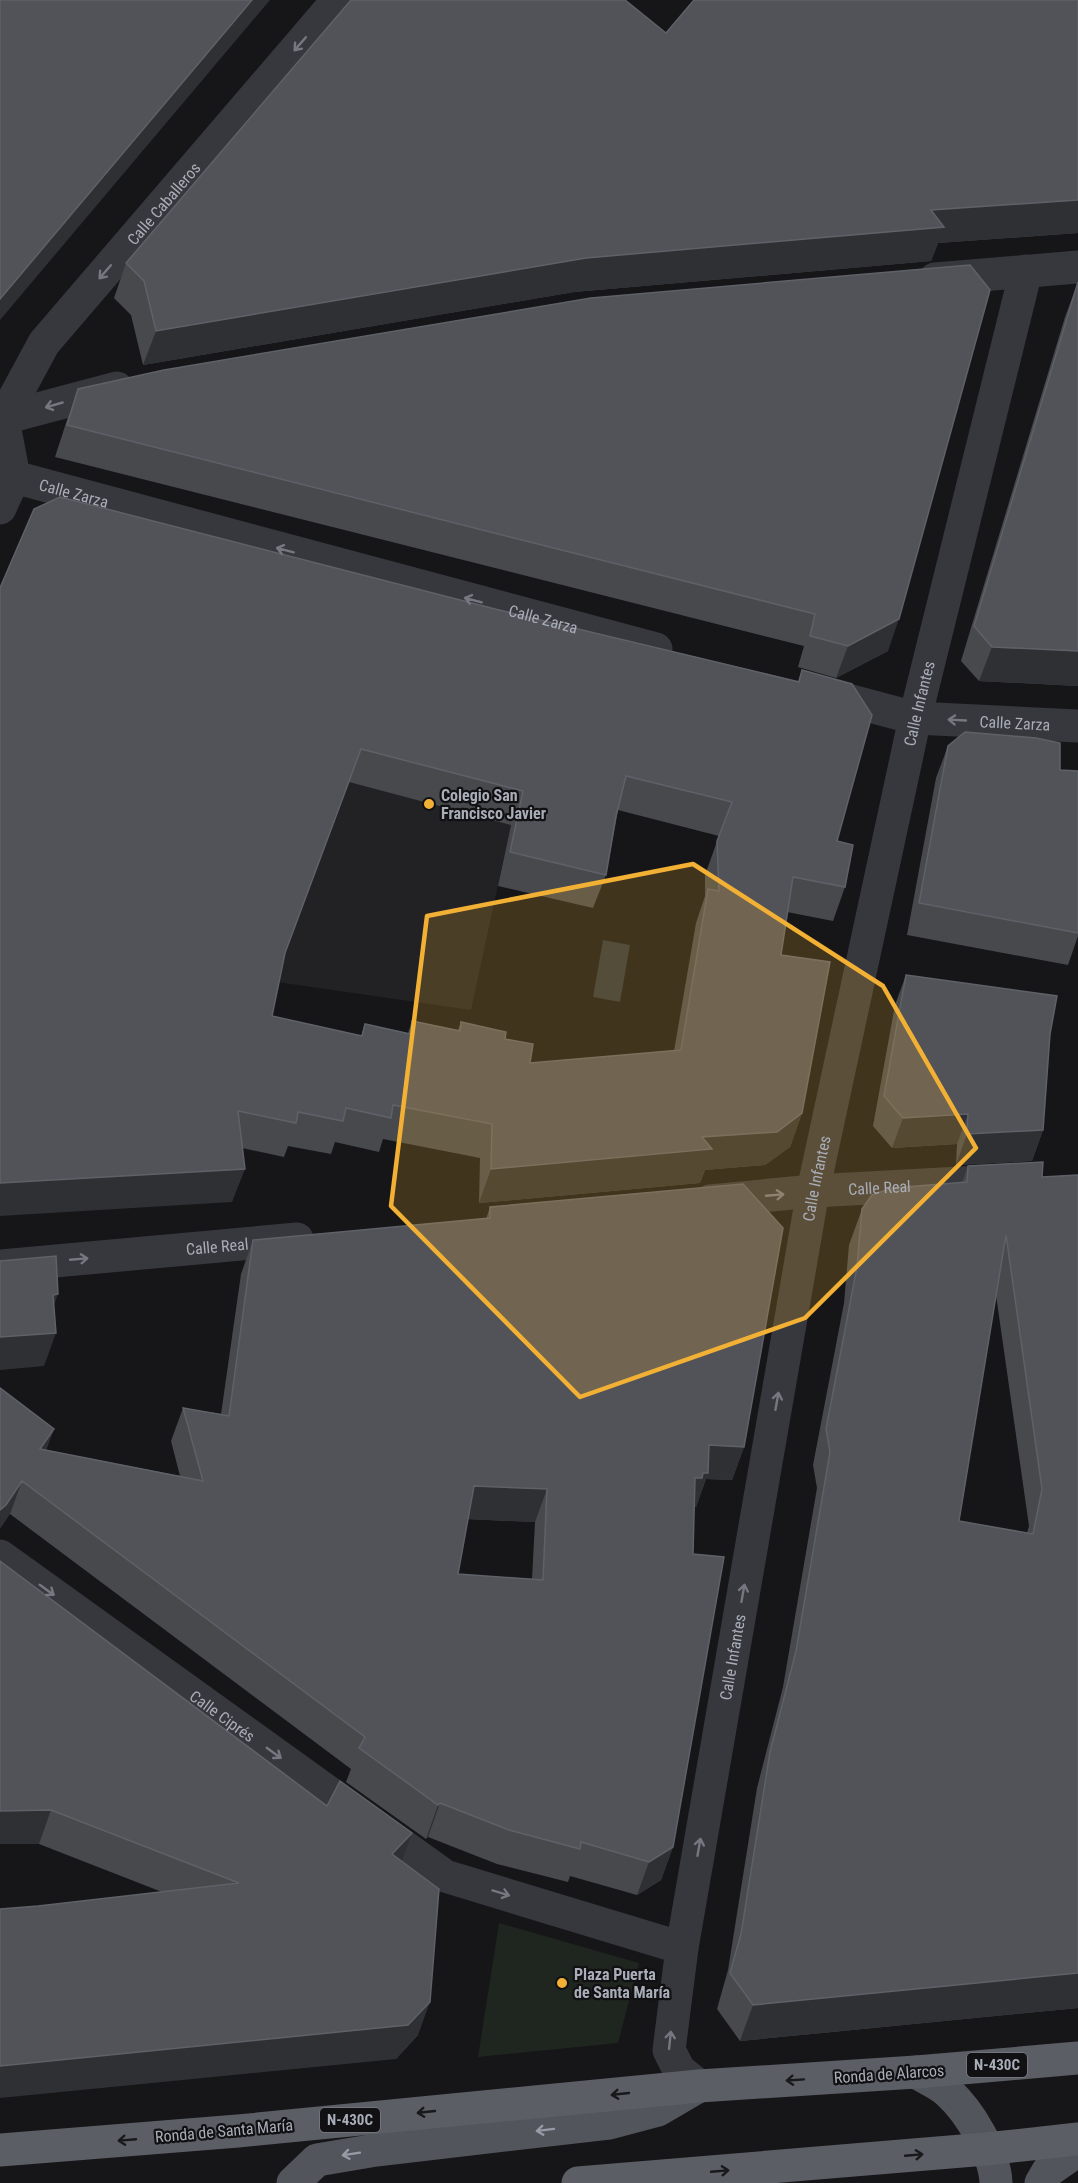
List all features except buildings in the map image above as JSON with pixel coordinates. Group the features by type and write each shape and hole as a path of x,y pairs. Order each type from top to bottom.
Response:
{"highway":[{"name":"Ronda de Alarcos","path":"699,2086 916,2072 1078,2058"},
{"name":"Ronda de Santa María","path":"0,2150 250,2130 699,2086"},
{"path":"578,2183 986,2149 1078,2139"}],"main road":[{"path":"916,2072 948,2092 971,2120 986,2149 995,2172 996,2183"},
{"path":"293,2183 316,2160 376,2150 609,2123 658,2110 699,2086"},
{"path":"1041,2183 1048,2171 1078,2150"}],"street":[{"name":"Calle Caballeros","path":"1,418 44,343 338,0"},
{"path":"908,281 1078,267"},
{"name":"Calle Infantes","path":"699,2086 679,2070 669,2049 682,1948 813,1191 915,718 1026,271"},
{"path":"0,508 14,477 1,418 107,390 142,384"},
{"name":"Calle Zarza","path":"14,477 684,656"},
{"name":"Calle Zarza","path":"788,684 915,718 1078,726"},
{"name":"Calle Real","path":"681,1204 813,1191 1009,1180"},
{"name":"Calle Real","path":"0,1266 322,1237"},
{"name":"Calle Ciprés","path":"0,1556 445,1876 682,1948"}],"highlighted area":[{"path":"693,864 883,986 976,1148 805,1318 580,1397 391,1206 427,916"}],"shaded area":[{"name":"Colegio San Francisco Javier","path":"399,647 562,661 511,825 471,1010 277,982 282,963"},
{"path":"603,940 630,945 620,1002 593,997"},
{"path":"499,1923 639,1963 618,2043 478,2057"}],"place":[{"name":"Colegio San Francisco Javier","path":"429,804"},
{"name":"Plaza Puerta de Santa María","path":"562,1983"}]}
